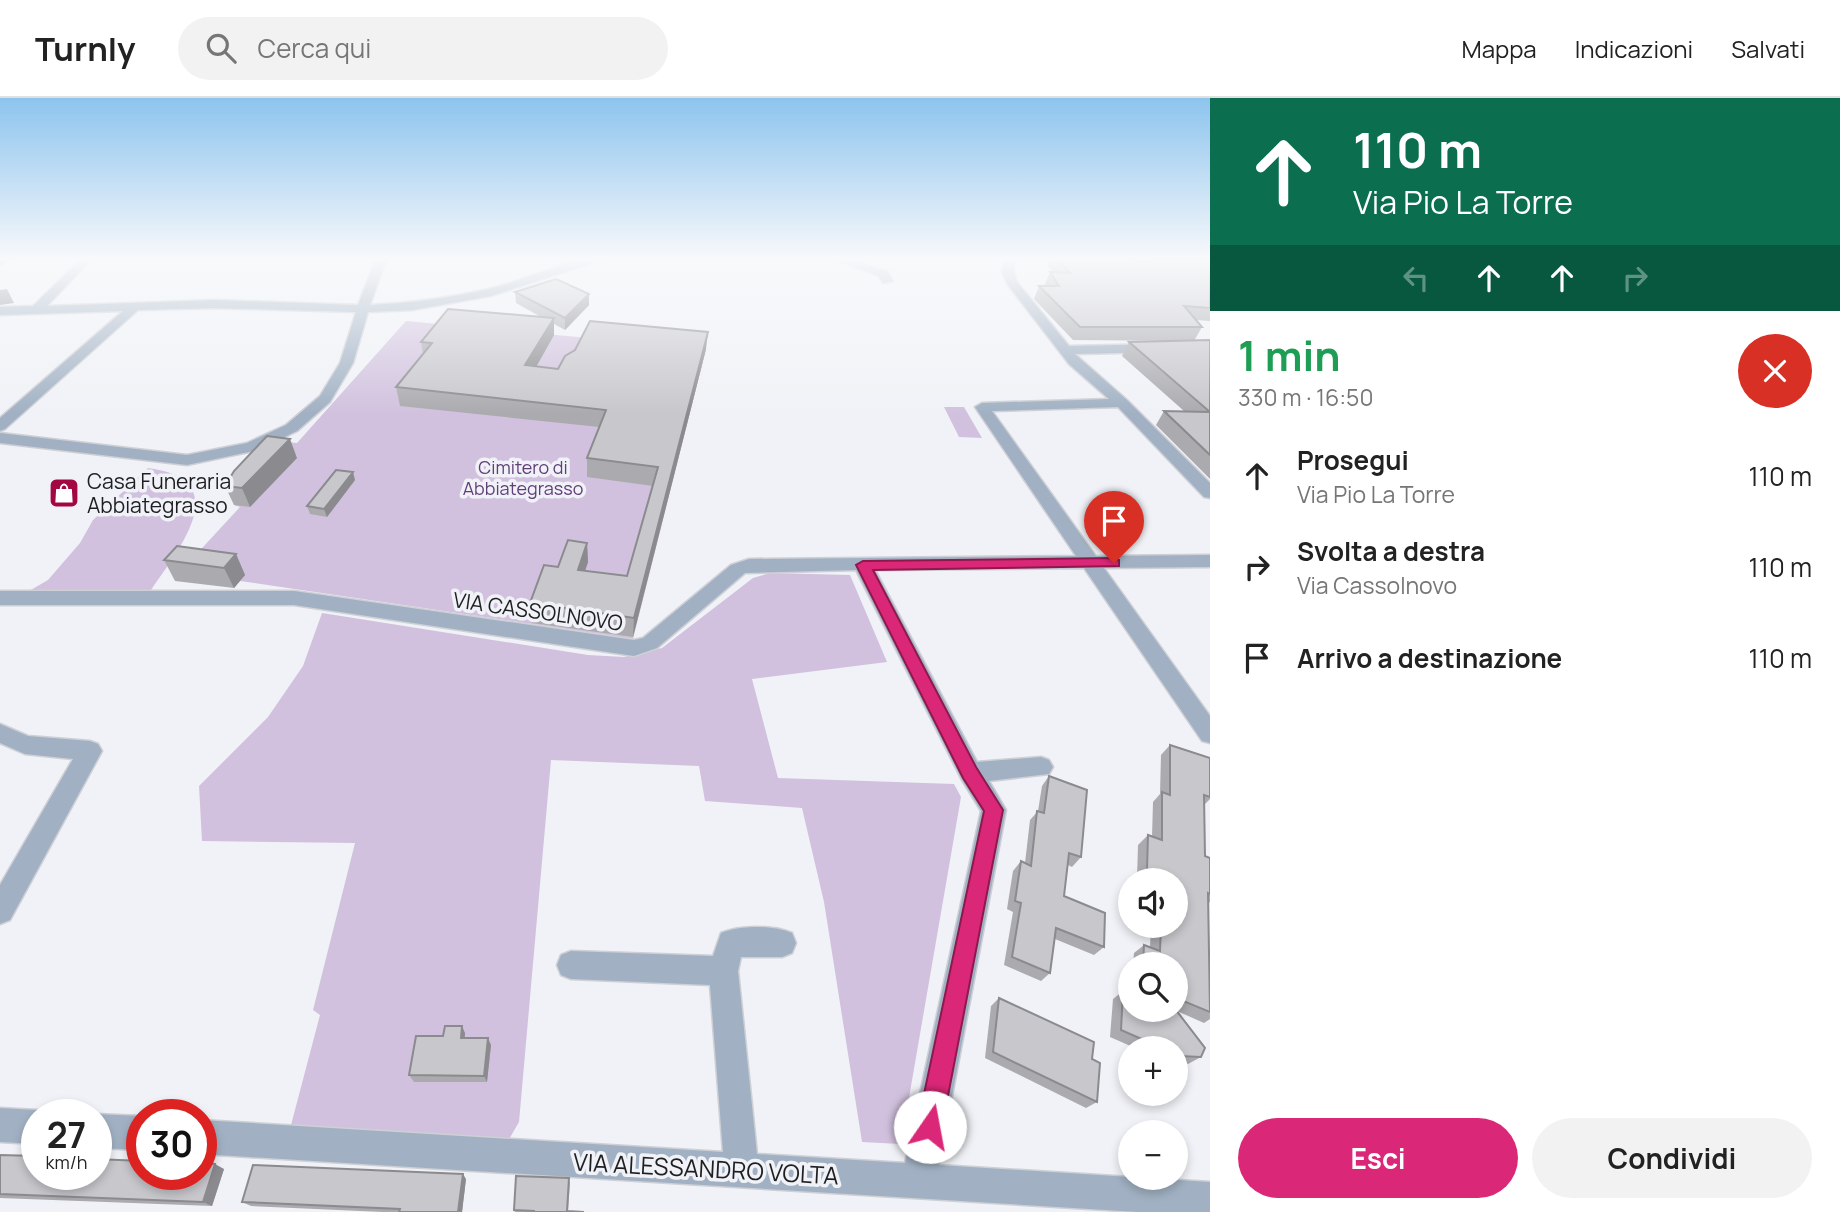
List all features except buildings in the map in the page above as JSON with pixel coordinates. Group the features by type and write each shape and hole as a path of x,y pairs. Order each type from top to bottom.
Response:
{"street":[{"path":"0,311 36,310"},
{"path":"0,426 131,310"},
{"path":"0,438 187,460 247,450 270,441 297,424 330,392 340,379 363,310"},
{"path":"1034,310 1066,350 1210,493"},
{"path":"1066,350 1210,347"},
{"path":"1122,403 982,407 1210,734"},
{"name":"VIA CASSOLNOVO","path":"0,598 294,598 634,648 650,643 738,569 749,565 1210,561"},
{"path":"863,565 970,773 993,810 919,1180"},
{"path":"0,733 24,745 90,751 0,911"},
{"path":"970,773 1041,767"},
{"path":"742,1170 723,971 731,943 782,943"},
{"path":"571,965 723,971"},
{"path":"0,1125 21,1126"},
{"name":"VIA ALESSANDRO VOLTA","path":"217,1138 1210,1199"}],"green space":[{"name":"Cimitero di Abbiategrasso","path":"406,321 706,349 633,639 240,581 234,588 180,572 240,507 234,505 286,442 297,443"},
{"path":"944,407 964,407 982,438 959,437"},
{"path":"148,468 175,475 190,487 195,502 193,520 185,539 149,593 29,591 48,580 80,543 93,520"},
{"path":"770,573 850,575 887,662 752,679 778,778 954,784 961,797 901,1144 862,1142 824,902 802,808 705,801 699,766 551,760 519,1122 508,1141 291,1125 320,1015 313,1010 355,843 202,841 199,786 268,717 303,666 322,613 588,655 624,657 662,648 753,578"}],"place":[{"name":"Casa Funeraria Abbiategrasso","path":"64,493"}],"route":[{"path":"930,1127 993,810 970,773 863,565 1114,563"}]}
